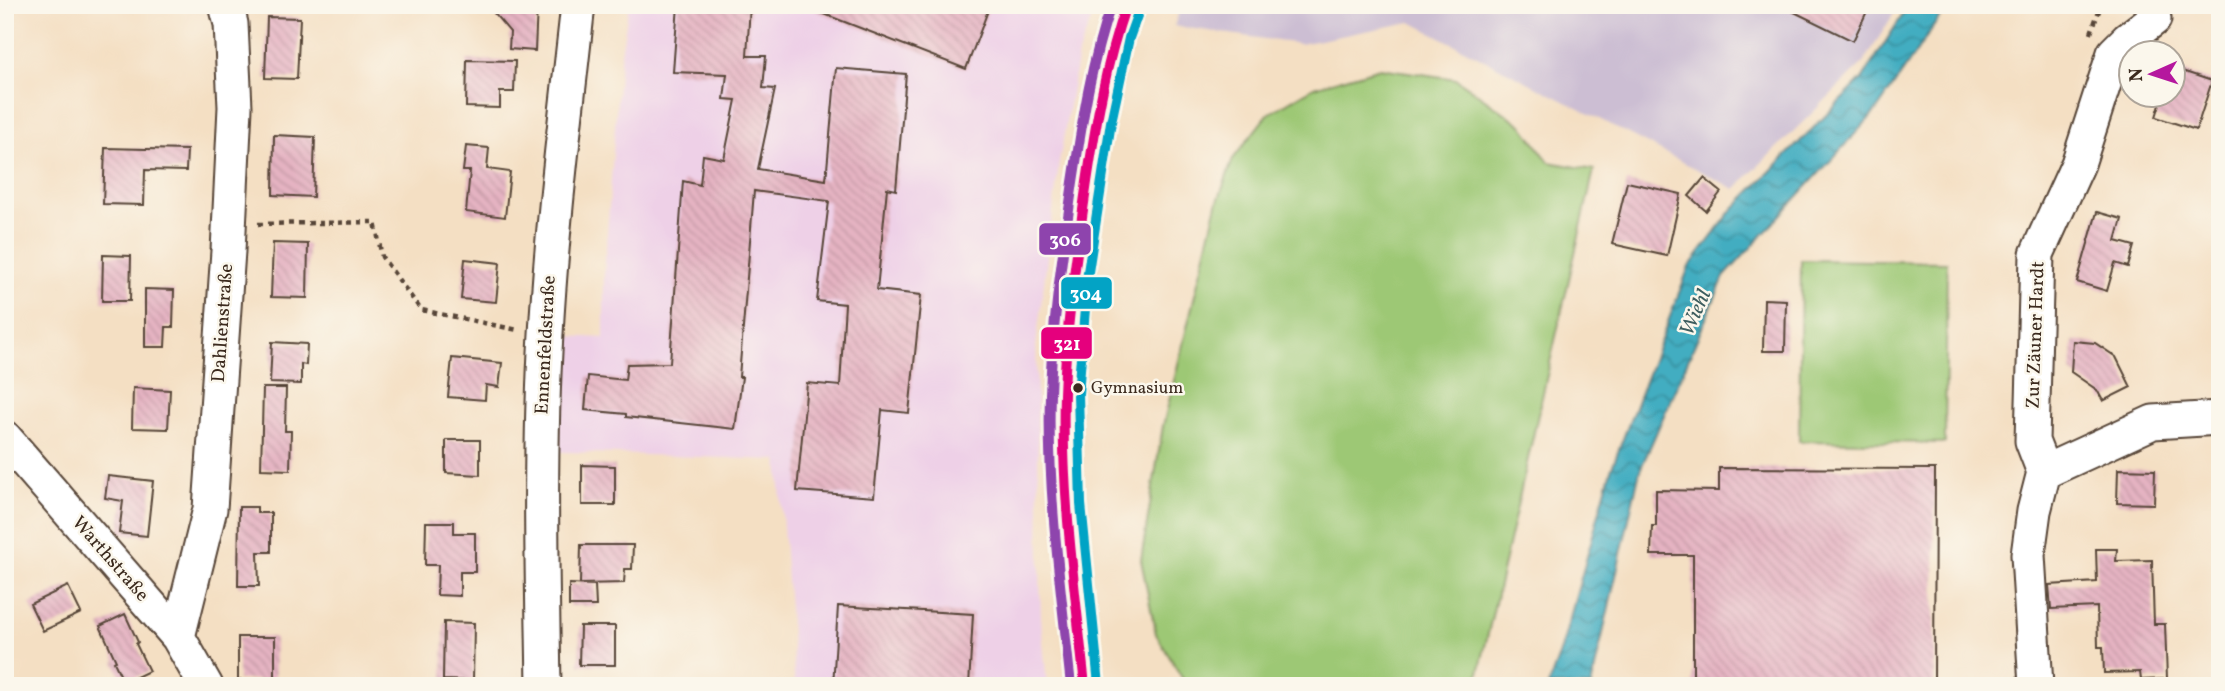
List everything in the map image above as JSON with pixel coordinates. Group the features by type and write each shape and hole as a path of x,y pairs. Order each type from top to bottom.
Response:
{"street":[{"name":"Dahlienstraße","path":"178,637 210,509 230,225 235,107 231,24 226,5"},
{"name":"Ennenfeldstraße","path":"544,686 541,451 546,335 549,281 578,5"},
{"path":"1084,686 1068,517 1064,394 1074,270 1097,119 1116,34 1126,5"},
{"name":"Zur Zäuner Hardt","path":"2044,472 2032,441 2037,254 2078,164 2114,53 2127,39 2154,19"},
{"path":"2036,686 2028,555 2034,511 2044,472 2153,422 2220,418"},
{"name":"Warthstraße","path":"5,438 178,637 206,686"}],"path":[{"path":"230,225 375,222 382,257 421,310 546,335"}],"shaded area":[{"path":"629,5 1097,5 1078,54 1059,163 1036,345 1041,621 1047,686 795,686 778,460 541,451 546,335 604,338 604,275 620,60"},
{"path":"1182,5 1899,5 1864,62 1735,189 1411,22 1300,44 1174,26"}],"green space":[{"path":"1380,68 1456,79 1522,125 1549,162 1594,170 1476,686 1190,686 1182,678 1156,634 1141,560 1163,426 1217,204 1233,159 1267,115 1314,87"},
{"path":"1801,260 1947,262 1945,443 1799,441"}],"water":[{"name":"Wiehl","path":"1909,5 1948,5 1877,110 1724,277 1640,470 1591,686 1548,686 1561,650 1611,470 1689,267 1733,209 1862,79"}],"building":[{"path":"487,5 537,5 535,51 509,49 510,32"},
{"path":"678,5 750,5 747,56 766,56 763,88 775,89 758,169 826,180 836,68 906,74 896,190 887,188 877,290 921,295 909,413 882,410 874,497 797,491 807,383 840,386 845,304 817,301 829,201 754,191 739,377 742,377 735,429 585,410 588,376 625,380 627,364 670,363 683,181 700,185 703,155 724,159 736,100 724,99 727,74 673,72"},
{"path":"806,5 990,5 966,69"},
{"path":"1780,5 1870,5 1853,41"},
{"path":"267,17 300,18 297,79 265,78"},
{"path":"467,60 515,61 514,92 500,92 500,108 466,107"},
{"path":"2186,72 2212,81 2196,130 2156,117 2159,108 2186,108"},
{"path":"274,135 315,137 313,197 273,195"},
{"path":"466,146 489,148 487,169 510,172 505,217 466,212 470,171 463,171"},
{"path":"105,148 187,150 186,171 145,170 144,205 103,204"},
{"path":"1704,178 1721,192 1706,211 1689,196"},
{"path":"1627,182 1681,194 1667,256 1612,244"},
{"path":"2097,212 2122,219 2116,241 2134,246 2128,267 2115,263 2107,291 2077,282"},
{"path":"273,243 308,244 307,298 271,297"},
{"path":"103,255 131,256 130,301 102,301"},
{"path":"465,259 500,263 496,302 461,299"},
{"path":"145,289 174,290 173,327 166,327 165,347 145,347"},
{"path":"1764,299 1786,300 1785,351 1763,351"},
{"path":"2073,341 2095,343 2116,357 2131,387 2103,401 2097,390 2071,372"},
{"path":"272,342 307,344 306,365 301,364 301,384 270,383"},
{"path":"452,358 502,363 499,387 486,385 485,400 448,397"},
{"path":"133,388 170,390 168,429 132,428"},
{"path":"263,388 286,388 285,431 291,431 290,470 261,469"},
{"path":"446,440 480,440 480,475 446,473"},
{"path":"582,465 615,466 615,505 582,505"},
{"path":"1719,468 1935,469 1934,686 1693,686 1693,555 1651,555 1652,526 1656,526 1656,490 1719,491"},
{"path":"2118,469 2155,470 2154,504 2117,503"},
{"path":"108,476 153,481 147,536 119,533 123,501 105,498"},
{"path":"239,507 257,507 257,513 271,513 271,552 258,552 259,586 238,586"},
{"path":"426,522 454,522 454,533 475,533 475,572 460,572 460,596 437,595 438,565 425,565"},
{"path":"581,545 633,545 632,569 625,569 624,583 580,584"},
{"path":"2096,549 2117,549 2116,561 2152,560 2154,624 2165,624 2167,679 2141,680 2140,672 2104,673 2103,647 2098,647 2097,607 2051,609 2049,585 2097,582"},
{"path":"569,584 595,585 596,606 569,606"},
{"path":"68,586 81,613 43,631 30,604"},
{"path":"838,606 973,614 969,686 833,686"},
{"path":"125,614 149,671 124,683 100,626"},
{"path":"444,622 474,623 473,681 443,680"},
{"path":"580,626 615,626 615,665 579,665"},
{"path":"238,637 275,637 275,680 238,680"}],"transit line":[{"name":"306","path":"1071,686 1053,503 1051,367 1058,288 1080,137 1093,70 1111,5"},
{"name":"321","path":"1085,686 1067,503 1065,367 1072,288 1094,137 1107,70 1126,5"},
{"name":"304","path":"1099,685 1081,504 1078,394 1088,272 1111,122 1129,38 1139,10"}],"place":[{"name":"Gymnasium","path":"1078,388"}]}
